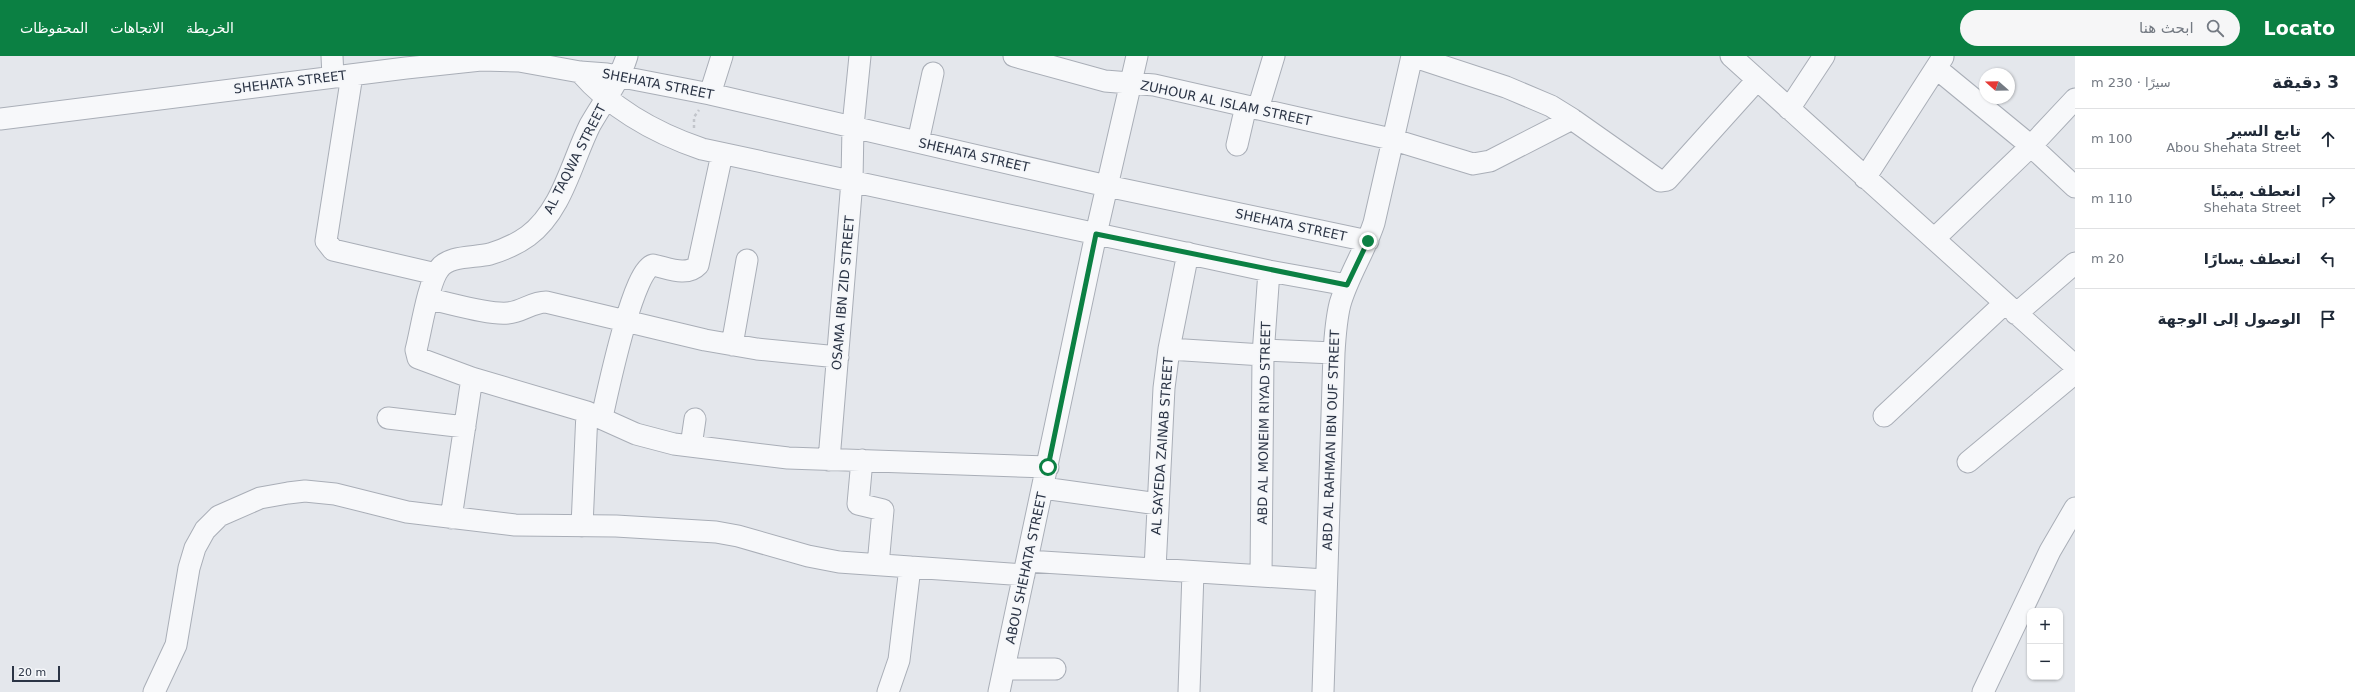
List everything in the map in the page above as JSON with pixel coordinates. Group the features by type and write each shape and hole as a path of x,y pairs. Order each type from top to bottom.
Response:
{"street":[{"path":"332,56 343,76 326,241 333,250 436,274 416,350 416,356 421,360 472,378 594,415 636,434 690,446 788,458 1048,467"},
{"name":"AL TAQWA STREET","path":"436,274 442,265 451,260 489,254 510,246 529,235 547,216 561,191 578,150 606,98 620,76 627,56"},
{"path":"706,101 722,56"},
{"name":"OSAMA IBN ZID STREET","path":"829,460 852,181 853,126 860,56"},
{"name":"ZUHOUR AL ISLAM STREET","path":"1014,56 1105,81 1154,85 1391,139 1472,164 1482,164 1572,119"},
{"name":"ABOU SHEHATA STREET","path":"999,692 1048,467 1096,234 1137,56"},
{"path":"1237,145 1274,56"},
{"path":"1412,56 1529,95 1572,119 1660,181 1667,180 1758,80"},
{"name":"ABD AL RAHMAN IBN OUF STREET","path":"1323,692 1334,353 1337,320 1347,285 1368,241 1391,139 1412,56"},
{"path":"1731,56 2075,366"},
{"path":"1789,109 1824,56"},
{"name":"SHEHATA STREET","path":"0,119 343,76 406,62 537,60 580,72 620,76 706,101 853,126 1107,186 1368,241"},
{"path":"1865,178 1940,62 2075,187"},
{"name":"SHEHATA STREET","path":"580,72 606,98 634,119 655,131 702,149 1096,234 1347,285"},
{"path":"918,142 933,74"},
{"path":"1934,239 2031,146 2075,99"},
{"path":"582,526 594,415 625,321 648,266 687,272 693,270 698,265 722,154"},
{"name":"AL SAYEDA ZAINAB STREET","path":"1155,569 1161,426 1168,349 1188,253"},
{"path":"732,345 747,260"},
{"path":"1884,416 2011,309 2075,263"},
{"name":"ABD AL MONEIM RIYAD STREET","path":"1261,576 1264,352 1269,270"},
{"path":"429,299 499,313 515,312 534,304 546,302 732,345 838,357"},
{"path":"1168,349 1334,353"},
{"path":"1968,462 2075,373"},
{"path":"451,518 472,378"},
{"path":"388,418 465,427"},
{"path":"690,446 695,419"},
{"path":"862,460 858,504 883,510 878,565"},
{"path":"1043,488 1158,504"},
{"path":"154,692 176,645 181,625 185,586 195,548 205,530 219,516 260,498 305,492 335,494 407,512 515,525 582,526 716,532 738,536 808,556 839,562 910,567 1155,569 1326,580"},
{"path":"1983,692 2050,551 2075,508"},
{"path":"888,692 899,660 910,567"},
{"path":"1189,692 1193,572"},
{"path":"1004,669 1055,670"}],"path":[{"path":"702,149 694,123 694,117 706,101"}],"route":[{"path":"1048,467 1096,234 1347,285 1368,241"}]}
